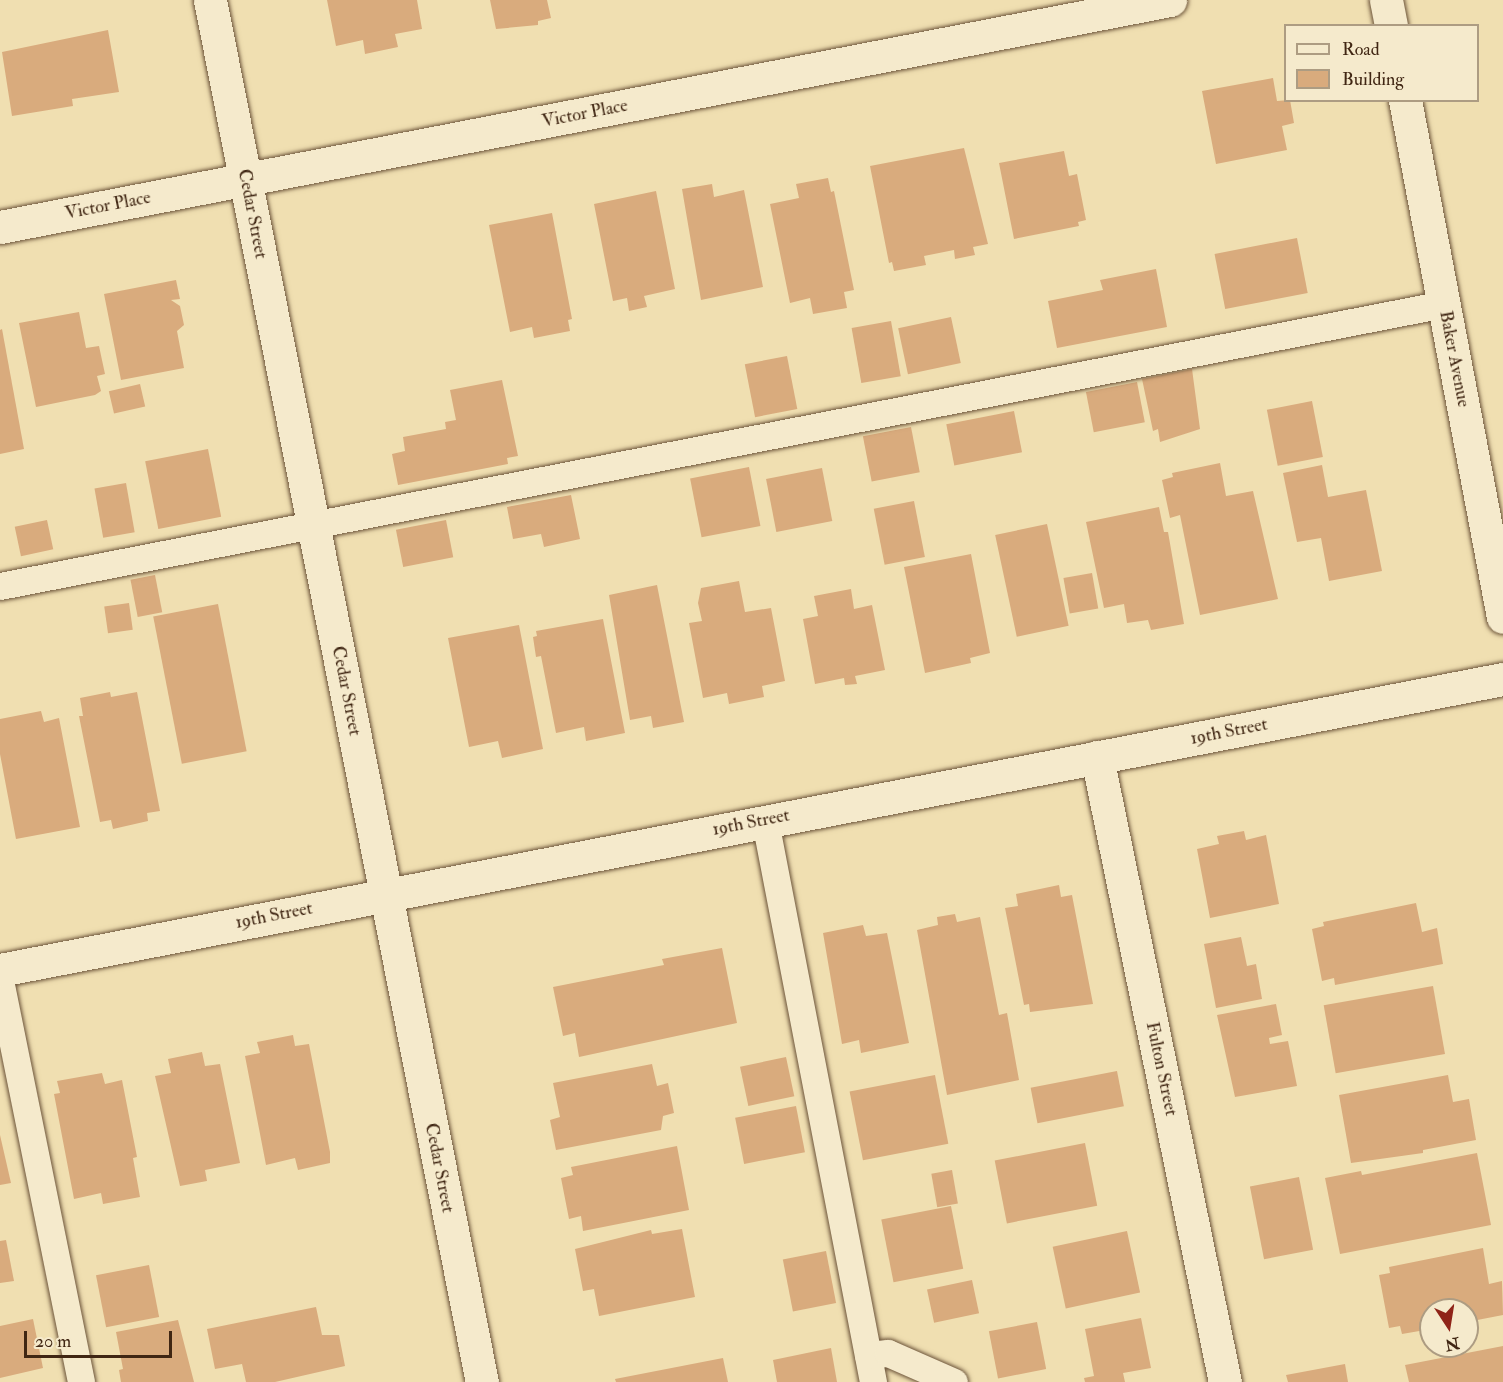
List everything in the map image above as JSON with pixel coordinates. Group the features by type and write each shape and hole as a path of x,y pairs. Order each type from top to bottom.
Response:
{"street":[{"name":"Cedar Street","path":"210,0 482,1382"},
{"name":"Victor Place","path":"0,227 1170,0"},
{"path":"1386,0 1391,24"},
{"name":"Baker Avenue","path":"1405,102 1503,617"},
{"name":"19th Street","path":"0,970 1503,679"},
{"name":"Fulton Street","path":"1097,757 1225,1382"}],"lane":[{"path":"0,586 1444,304"},
{"path":"765,821 873,1382"},
{"path":"0,980 81,1382"},
{"path":"868,1355 888,1353 954,1382"}],"building":[{"path":"327,0 417,0 422,29 395,34 398,47 365,54 363,40 336,46"},
{"path":"490,0 547,0 551,18 538,21 538,25 496,29"},
{"path":"108,30 119,92 72,99 73,106 12,116 2,52"},
{"path":"1273,78 1277,101 1290,102 1294,123 1282,126 1287,150 1216,164 1202,91"},
{"path":"964,148 988,244 973,247 975,255 955,259 954,250 924,256 926,265 894,271 892,262 889,263 870,166"},
{"path":"1064,151 1069,176 1077,174 1086,220 1078,222 1079,226 1014,239 999,163"},
{"path":"828,178 831,192 834,191 854,290 844,292 847,308 813,314 810,298 790,303 770,204 799,198 796,184"},
{"path":"712,184 714,197 744,190 763,287 701,300 682,189"},
{"path":"656,191 675,289 644,296 647,307 629,311 627,298 613,301 594,204"},
{"path":"552,213 572,319 568,320 570,331 534,338 532,327 510,332 489,225"},
{"path":"1297,238 1308,293 1225,309 1215,254"},
{"path":"1156,269 1167,327 1057,348 1048,301 1103,290 1100,280"},
{"path":"176,280 180,299 171,300 180,306 184,325 177,331 184,368 121,380 104,294"},
{"path":"79,312 86,348 99,346 105,374 97,376 101,391 95,395 36,407 19,323"},
{"path":"951,317 961,363 908,374 898,328"},
{"path":"891,321 901,376 861,383 852,328"},
{"path":"2,329 24,449 0,454 0,330"},
{"path":"787,356 797,409 755,417 745,364"},
{"path":"1192,369 1200,429 1160,442 1158,429 1153,431 1142,379"},
{"path":"502,380 518,456 507,458 508,464 398,485 392,454 405,451 403,437 446,429 445,422 456,420 450,390"},
{"path":"1137,382 1145,422 1094,432 1086,392"},
{"path":"140,384 145,406 114,414 109,391"},
{"path":"1312,401 1323,457 1278,466 1267,410"},
{"path":"1014,411 1022,452 954,465 946,424"},
{"path":"911,427 920,472 872,482 863,436"},
{"path":"208,449 221,517 158,529 145,461"},
{"path":"1220,463 1226,496 1253,491 1278,599 1200,615 1180,515 1170,518 1162,480 1173,477 1172,473"},
{"path":"1322,465 1328,497 1366,490 1382,571 1329,581 1321,538 1297,542 1283,473"},
{"path":"749,467 760,526 702,537 690,478"},
{"path":"822,468 832,521 776,532 766,479"},
{"path":"126,483 135,532 103,538 94,489"},
{"path":"571,495 580,539 544,547 541,534 513,539 507,507"},
{"path":"914,501 925,557 885,565 874,509"},
{"path":"1159,507 1164,532 1168,532 1184,624 1151,630 1148,620 1127,623 1124,604 1104,608 1086,522"},
{"path":"47,520 53,549 21,556 15,527"},
{"path":"446,520 453,557 403,567 396,530"},
{"path":"1047,524 1069,626 1017,637 995,535"},
{"path":"971,554 990,653 970,658 971,663 925,673 904,567"},
{"path":"1092,573 1098,608 1070,613 1063,578"},
{"path":"155,575 162,612 138,617 130,580"},
{"path":"739,581 745,612 771,608 785,681 762,686 764,697 729,704 727,693 703,698 689,623 702,621 698,603 701,588"},
{"path":"657,585 684,722 653,728 651,716 630,720 609,595"},
{"path":"851,589 854,609 872,605 885,670 855,676 857,684 845,685 844,678 815,684 803,619 818,616 814,596"},
{"path":"129,603 133,630 108,633 104,606"},
{"path":"218,604 247,751 182,764 153,617"},
{"path":"603,619 625,733 586,741 584,727 556,733 541,656 536,657 533,637 537,636 536,631"},
{"path":"519,625 543,749 502,758 498,741 469,747 448,638"},
{"path":"110,692 111,697 137,692 160,811 147,813 148,821 113,829 111,820 100,822 79,716 83,716 80,698"},
{"path":"41,711 44,722 59,718 80,827 16,839 0,754 0,719"},
{"path":"1244,831 1246,840 1266,835 1279,904 1210,918 1197,849 1219,844 1217,836"},
{"path":"1059,885 1061,897 1072,895 1093,1004 1030,1012 1029,1004 1024,1005 1005,908 1018,906 1016,894"},
{"path":"1416,903 1422,932 1437,928 1443,964 1335,985 1334,978 1322,981 1312,929 1324,926 1323,922"},
{"path":"955,914 957,922 980,917 999,1015 1007,1013 1019,1080 947,1095 917,930 938,925 937,917"},
{"path":"863,925 866,936 887,933 909,1043 861,1053 859,1040 842,1044 823,933"},
{"path":"1241,937 1247,966 1256,964 1262,999 1216,1008 1204,944"},
{"path":"722,948 737,1023 579,1057 575,1033 563,1036 553,987 664,965 662,959"},
{"path":"1433,986 1445,1054 1336,1073 1324,1005"},
{"path":"1276,1004 1282,1035 1269,1038 1270,1044 1288,1041 1297,1086 1235,1097 1217,1015"},
{"path":"293,1035 295,1046 309,1044 330,1152 330,1163 298,1170 295,1158 266,1165 245,1056 260,1053 257,1042"},
{"path":"202,1052 205,1066 220,1064 240,1163 205,1170 207,1181 180,1186 155,1076 171,1073 168,1059"},
{"path":"786,1057 794,1096 748,1106 740,1067"},
{"path":"652,1064 657,1086 668,1083 674,1113 663,1116 661,1130 556,1150 550,1120 560,1117 553,1083"},
{"path":"1117,1071 1124,1106 1037,1123 1031,1088"},
{"path":"102,1073 105,1084 122,1080 137,1157 133,1158 140,1197 103,1204 101,1193 74,1199 54,1094 60,1093 57,1081"},
{"path":"935,1075 948,1144 863,1160 850,1092"},
{"path":"1448,1075 1453,1102 1469,1099 1476,1140 1423,1150 1423,1153 1351,1163 1339,1095"},
{"path":"796,1106 805,1152 744,1164 735,1118"},
{"path":"0,1135 11,1183 0,1185"},
{"path":"1085,1143 1097,1206 1007,1223 995,1161"},
{"path":"677,1146 689,1210 583,1231 581,1216 569,1219 561,1178 573,1175 571,1167"},
{"path":"1477,1153 1491,1225 1340,1254 1325,1178 1361,1171 1362,1175"},
{"path":"952,1170 958,1203 937,1207 931,1174"},
{"path":"1299,1177 1313,1250 1264,1259 1250,1187"},
{"path":"951,1206 963,1269 894,1282 881,1220"},
{"path":"682,1229 695,1297 599,1316 594,1289 583,1291 575,1249 651,1230 652,1234"},
{"path":"1127,1231 1140,1293 1066,1308 1053,1247"},
{"path":"6,1240 14,1281 0,1283 0,1241"},
{"path":"1483,1248 1489,1284 1502,1281 1503,1315 1479,1320 1479,1298 1419,1298 1419,1331 1402,1334 1400,1326 1389,1328 1379,1275 1390,1273 1389,1267"},
{"path":"826,1251 836,1303 793,1311 783,1259"},
{"path":"149,1265 159,1317 106,1327 96,1275"},
{"path":"972,1280 979,1313 934,1323 927,1290"},
{"path":"316,1307 322,1335 339,1335 345,1366 275,1382 246,1382 242,1364 215,1369 207,1329"},
{"path":"1141,1318 1151,1368 1123,1373 1125,1382 1085,1382 1084,1378 1094,1376 1085,1329"},
{"path":"33,1319 43,1368 0,1378 0,1326"},
{"path":"178,1320 194,1382 121,1382 119,1370 123,1369 116,1332"},
{"path":"1037,1322 1046,1369 998,1378 989,1331"},
{"path":"1503,1346 1503,1382 1409,1382 1405,1365 1441,1358 1479,1358 1479,1351"},
{"path":"831,1348 837,1382 777,1382 773,1360"},
{"path":"723,1358 728,1382 616,1382 615,1379"},
{"path":"1345,1364 1348,1382 1288,1382 1286,1375"}]}
